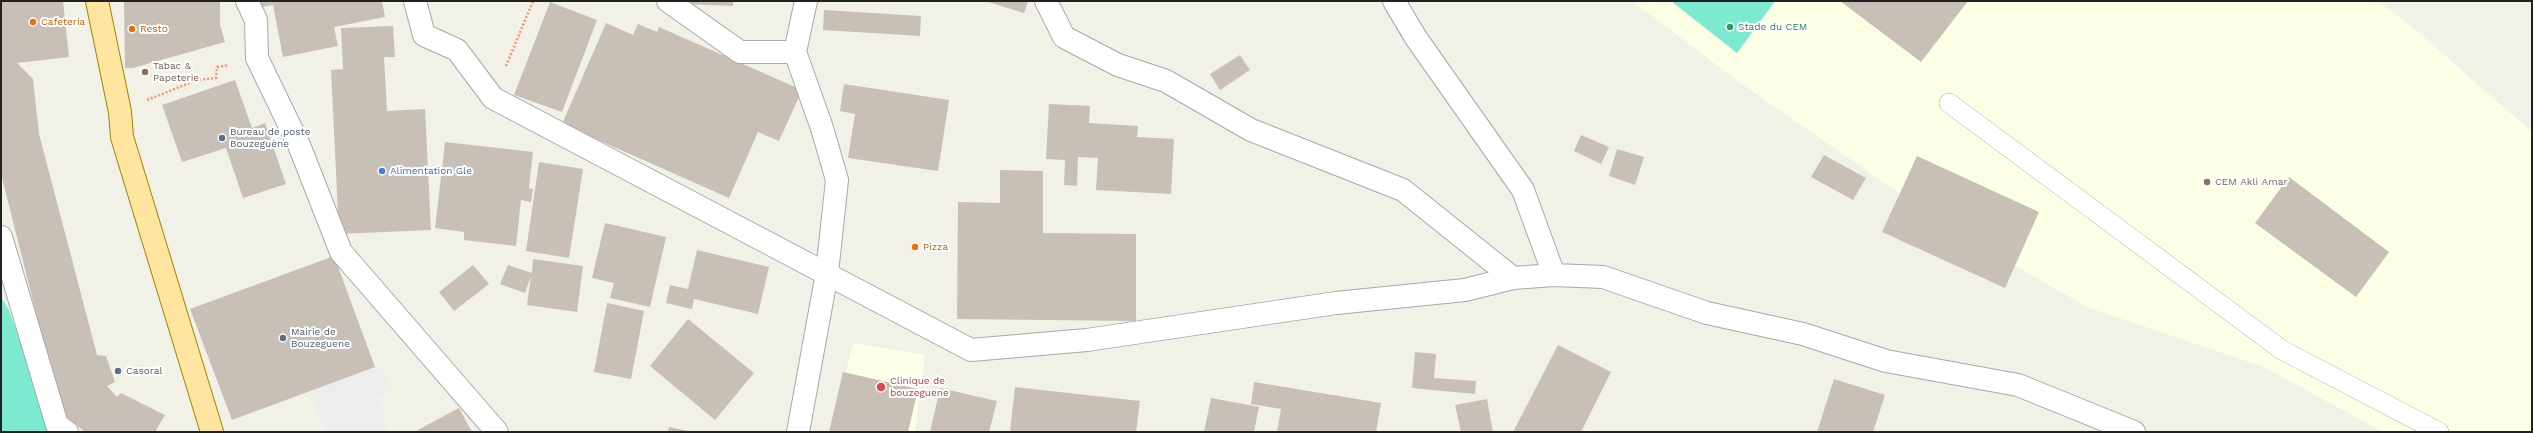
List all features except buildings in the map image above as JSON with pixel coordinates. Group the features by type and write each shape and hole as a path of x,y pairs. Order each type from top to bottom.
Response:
{"main road":[{"path":"97,1 120,112 122,137 212,432"}],"street":[{"path":"247,1 256,20 258,58 299,145 341,252 497,432"},
{"path":"415,1 424,35 457,50 493,98 611,162 971,350 1087,340 1336,303 1465,290 1513,278 1554,275 1603,277 1707,313 1803,334 1886,361 2018,385 2134,432"},
{"path":"668,1 740,52 795,52"},
{"path":"798,432 826,273 837,180 822,128 795,52 806,1"},
{"path":"1046,1 1064,37 1118,65 1166,81 1251,130 1403,190 1513,278"},
{"path":"1394,1 1416,38 1523,190 1554,275"},
{"path":"1,237 57,425 67,432"}],"lane":[{"path":"1949,103 2282,350 2439,432"}],"path":[{"path":"493,98 533,1"},
{"path":"120,112 197,80 216,78 217,67 258,58"}],"shaded area":[{"name":"CEM Akli Amar","path":"1632,1 2378,1 2416,30 2532,132 2532,432 2383,432 2264,367 2089,308 1954,231 1739,82"},
{"name":"Clinique de bouzeguene","path":"853,343 925,355 915,432 831,432"},
{"path":"382,365 392,391 377,397 390,432 325,432 310,390"}],"green space":[{"name":"Stade du CEM","path":"1671,1 1775,1 1737,53"},
{"path":"1,297 9,310 51,432 1,432"}],"place":[{"name":"Cafeteria","path":"33,22"},
{"name":"Stade du CEM","path":"1730,27"},
{"name":"Resto","path":"132,29"},
{"name":"Tabac & Papeterie","path":"145,72"},
{"name":"Bureau de poste Bouzeguène","path":"222,138"},
{"name":"Alimentation Gle","path":"382,171"},
{"name":"CEM Akli Amar","path":"2207,182"},
{"name":"Pizza","path":"915,247"},
{"name":"Mairie de Bouzeguene","path":"283,338"},
{"name":"Casoral","path":"118,371"},
{"name":"Clinique de bouzeguene","path":"881,387"}]}
